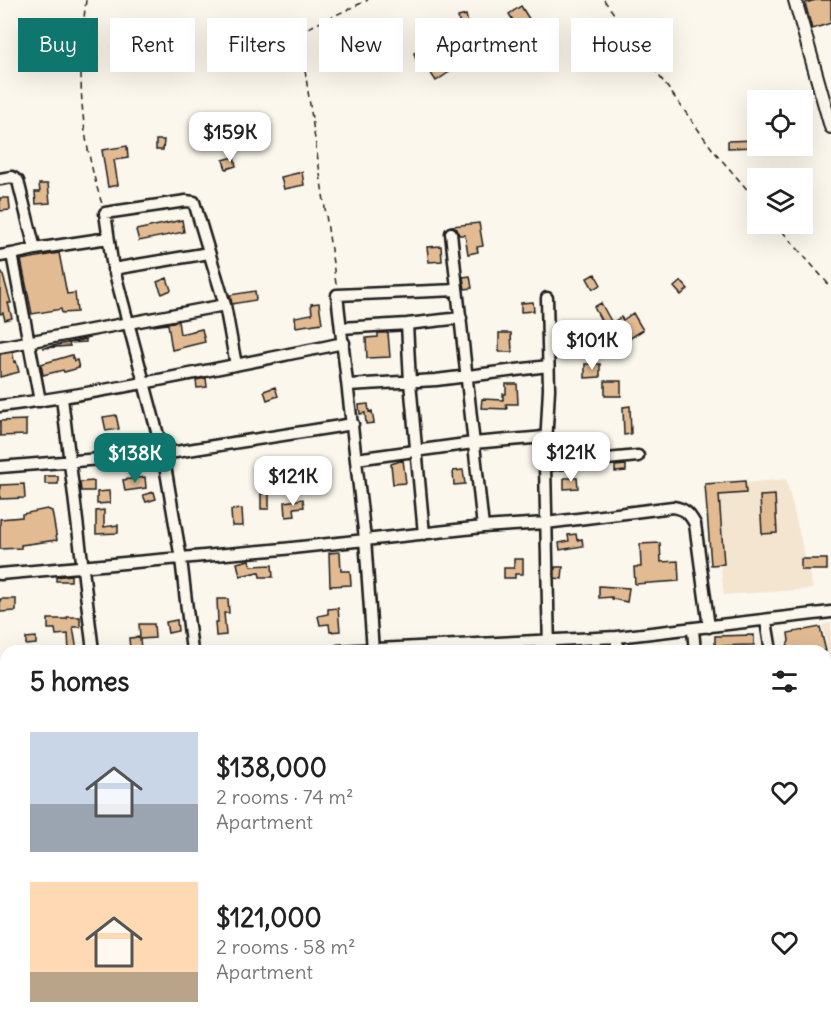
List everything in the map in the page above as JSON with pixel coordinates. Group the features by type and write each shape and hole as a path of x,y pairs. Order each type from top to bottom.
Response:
{"street":[{"path":"795,0 831,128"},
{"path":"0,179 12,177 18,181 35,249"},
{"path":"191,645 163,454 113,269 105,213 192,201 225,305 236,364"},
{"path":"451,233 483,527"},
{"path":"0,256 108,238"},
{"path":"113,269 209,253"},
{"path":"12,254 40,401"},
{"path":"373,645 365,539 337,295 457,290"},
{"path":"547,298 549,389 544,465 549,645"},
{"path":"0,347 225,305"},
{"path":"341,328 461,318"},
{"path":"407,324 424,534"},
{"path":"0,406 62,398 144,383 344,343"},
{"path":"348,385 410,382 548,366"},
{"path":"62,398 92,645"},
{"path":"0,467 163,454 353,424"},
{"path":"356,459 473,443 545,437"},
{"path":"544,465 638,456"},
{"path":"0,574 180,559 483,527 546,523 673,507 684,509 695,524 709,627"},
{"path":"557,645 831,612"},
{"path":"766,621 770,645"},
{"path":"693,630 694,645"},
{"path":"617,637 617,645"}],"path":[{"path":"86,0 81,68 83,124 93,175 105,213"},
{"path":"337,295 300,36 308,28 368,0"},
{"path":"604,0 713,150 747,189"},
{"path":"785,234 831,287"}],"shaded area":[{"path":"786,479 813,589 724,595 711,486"},
{"path":"831,623 831,645 827,645 822,625"}],"building":[{"path":"831,0 831,23 812,29 805,3"},
{"path":"521,6 528,18 512,18 509,14"},
{"path":"430,72 449,72 448,73 436,81"},
{"path":"156,140 164,140 163,150 156,150"},
{"path":"747,140 747,147 728,148 728,141"},
{"path":"127,146 128,158 114,160 118,185 108,187 102,150"},
{"path":"234,157 236,166 226,169 223,160"},
{"path":"302,172 304,185 284,189 281,177"},
{"path":"39,184 48,184 50,203 36,204 35,192 40,192"},
{"path":"0,198 9,198 10,210 0,211"},
{"path":"182,220 184,232 139,241 136,230"},
{"path":"479,223 483,246 477,247 478,252 468,254 465,235 459,235 457,229 452,226"},
{"path":"441,246 442,261 429,262 427,247"},
{"path":"59,253 67,294 75,293 77,312 62,313 61,309 32,314 21,260"},
{"path":"0,272 2,272 11,303 8,303 12,318 5,320 3,313 0,314"},
{"path":"595,274 601,285 593,289 587,278"},
{"path":"470,276 472,288 465,289 463,277"},
{"path":"167,278 171,290 162,294 157,282"},
{"path":"681,281 688,289 681,295 674,287"},
{"path":"255,291 256,300 232,304 230,295"},
{"path":"533,302 534,311 521,312 521,303"},
{"path":"319,303 322,323 296,327 295,317 312,314 311,304"},
{"path":"601,303 612,323 621,317 623,320 633,313 643,330 626,341 620,330 600,344 593,334 604,326 594,307"},
{"path":"178,321 180,334 202,329 205,342 172,350 168,324 153,326"},
{"path":"378,333 388,333 390,357 367,358 366,338 378,337"},
{"path":"499,333 511,333 512,352 499,352"},
{"path":"86,339 86,342 69,343 70,346 43,348"},
{"path":"13,352 14,362 16,361 19,372 0,377 0,354"},
{"path":"72,355 74,361 77,360 79,368 43,375 41,364"},
{"path":"585,364 600,364 600,377 585,378"},
{"path":"206,378 207,387 197,388 196,380"},
{"path":"605,381 621,381 621,396 605,396"},
{"path":"506,384 517,384 518,404 506,404 507,409 481,408 482,399 503,400 503,394 506,394"},
{"path":"275,387 278,396 267,400 264,391"},
{"path":"368,404 374,423 366,424 365,413 360,414 359,405"},
{"path":"630,406 631,434 624,435 623,407"},
{"path":"116,415 119,429 106,431 103,417"},
{"path":"26,420 26,435 0,436 0,421"},
{"path":"403,460 406,483 393,484 391,464"},
{"path":"626,465 626,471 615,472 615,466"},
{"path":"463,470 465,484 454,485 453,471"},
{"path":"45,476 58,476 58,484 45,484"},
{"path":"145,477 146,488 125,491 123,480"},
{"path":"564,478 577,478 578,488 564,489"},
{"path":"94,481 94,491 81,491 80,482"},
{"path":"745,481 746,493 719,495 724,564 711,565 705,484"},
{"path":"24,484 25,498 0,499 0,485"},
{"path":"109,491 110,503 97,504 97,492"},
{"path":"154,492 156,499 146,502 143,495"},
{"path":"269,493 269,509 261,509 261,494"},
{"path":"775,495 777,533 762,534 760,496"},
{"path":"303,499 304,507 294,508 295,516 286,517 285,502"},
{"path":"47,509 52,511 57,540 21,545 21,548 0,549 0,519 22,517 22,514"},
{"path":"242,509 243,526 232,526 231,510"},
{"path":"104,510 104,527 118,525 118,533 96,534 96,511"},
{"path":"576,534 577,540 582,539 583,546 560,550 559,543 569,541 568,535"},
{"path":"660,543 661,562 678,561 679,581 635,584 634,567 641,567 640,544"},
{"path":"340,552 341,571 350,571 351,585 330,586 329,553"},
{"path":"514,559 523,559 523,574 515,574 515,578 504,578 504,568 514,568"},
{"path":"801,559 827,559 827,570 801,570"},
{"path":"249,560 251,566 272,565 273,577 260,577 259,572 240,576 237,563"},
{"path":"555,567 563,567 562,579 555,578"},
{"path":"71,575 71,581 56,581 56,577"},
{"path":"599,586 629,588 627,602 612,599 612,597 599,598"},
{"path":"0,599 16,599 16,611 0,612"},
{"path":"217,599 228,599 229,613 224,613 226,635 216,636"},
{"path":"338,608 340,631 330,632 329,624 320,625 318,616 328,614 328,609"},
{"path":"67,617 80,617 80,627 73,627 76,645 69,645 68,634 56,635 55,629 48,629 48,619 67,619"},
{"path":"177,620 178,631 168,633 166,622"},
{"path":"139,624 154,624 155,638 140,639 141,645 130,645 129,638 140,637"},
{"path":"820,627 824,645 787,645 788,633"},
{"path":"754,635 754,645 715,645 715,636"},
{"path":"36,637 36,644 26,645 26,638"}]}
